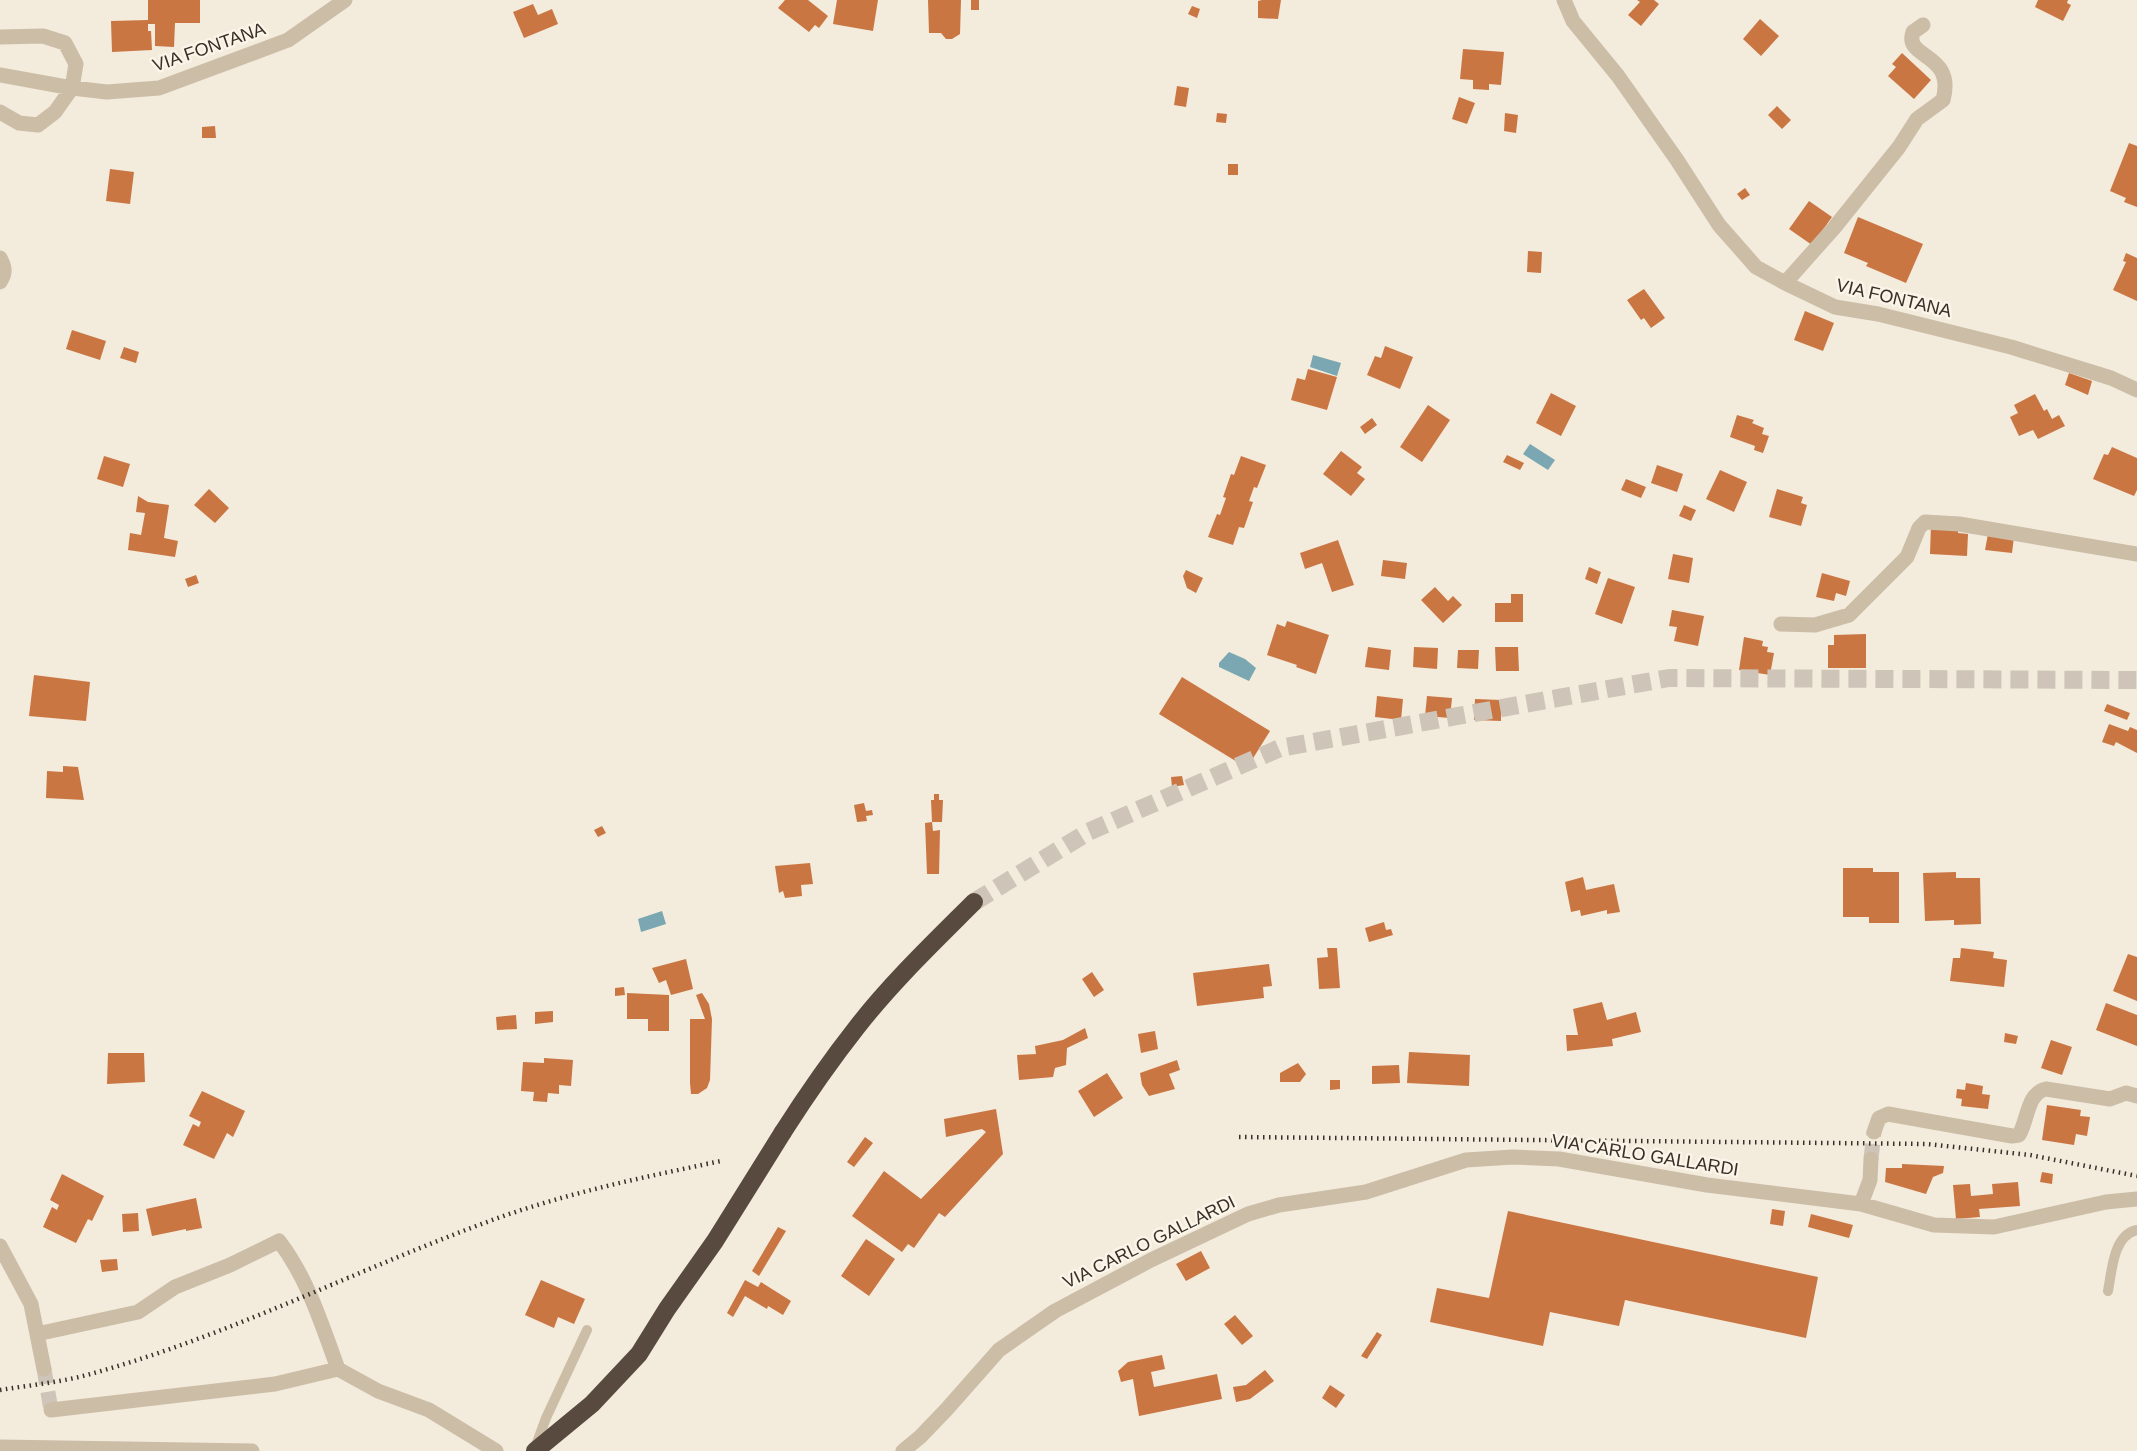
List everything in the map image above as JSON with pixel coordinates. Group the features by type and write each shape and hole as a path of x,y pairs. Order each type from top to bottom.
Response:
{"highway":[{"path":"534,1451 592,1404 639,1354 667,1309 715,1241 803,1101 858,1026 909,968 974,902"}],"street":[{"name":"VIA FONTANA","path":"0,75 108,92 159,88 288,40 345,0"},
{"name":"VIA FONTANA","path":"1564,0 1573,21 1618,76 1719,225 1756,267 1835,307 1878,314 2011,347 2092,372 2137,390"},
{"path":"1785,283 1840,221 1899,147 1917,119 1942,100 1945,80 1942,70 1935,62 1914,48 1912,43 1913,32 1923,25"},
{"path":"0,38 43,36 65,43 76,64 72,88 55,112 38,125 19,123 0,112"},
{"path":"0,258 5,266 4,276 0,282"},
{"path":"1781,624 1815,625 1849,615 1907,557 1919,528 1925,522 1959,524 2137,554"},
{"path":"1874,1132 1879,1118 1888,1114 2012,1136 2019,1135 2033,1097 2038,1091 2046,1089 2110,1099 2126,1093 2137,1096"},
{"name":"VIA CARLO GALLARDI","path":"903,1451 946,1410 999,1350 1055,1311 1151,1260 1248,1214 1279,1205 1366,1192 1466,1160 1513,1157 1559,1159 1707,1185 1861,1203 1934,1225 1994,1227 2106,1202 2137,1199"},
{"path":"1861,1203 1870,1180 1871,1159"},
{"path":"37,1334 138,1312 175,1287 230,1265 279,1241 292,1258 302,1278 317,1311 338,1369 378,1391 429,1410 496,1451"},
{"path":"0,1246 31,1304 44,1369"},
{"path":"51,1410 275,1384 338,1369"},
{"path":"0,1447 252,1451"}],"lane":[{"path":"2108,1291 2119,1244 2130,1231 2137,1230"},
{"path":"534,1451 546,1418 587,1329"}],"water":[{"path":"1313,355 1341,363 1337,376 1310,367"},
{"path":"1530,444 1555,460 1548,470 1523,454"},
{"path":"1229,652 1245,659 1256,668 1249,681 1219,667 1219,663"},
{"path":"662,911 666,924 641,932 638,919"}],"building":[{"path":"148,0 200,0 200,23 175,23 174,47 155,46 155,24 148,24 148,31 151,31 152,50 112,52 111,21 148,20"},
{"path":"785,0 808,0 828,16 819,28 815,25 809,32 778,8"},
{"path":"837,0 878,0 873,31 833,24"},
{"path":"928,0 961,0 960,34 952,39 946,39 941,33 929,33"},
{"path":"971,0 979,0 979,10 971,10"},
{"path":"1281,0 1278,19 1258,18 1258,1"},
{"path":"1637,0 1654,0 1659,4 1641,26 1628,15 1640,2"},
{"path":"2038,0 2068,0 2067,3 2071,5 2063,21 2035,7"},
{"path":"533,4 538,15 552,9 558,24 524,38 513,12"},
{"path":"1192,6 1200,9 1197,18 1188,14"},
{"path":"1760,19 1779,36 1761,56 1743,39"},
{"path":"1463,49 1504,52 1501,85 1489,84 1489,90 1473,89 1473,80 1460,79"},
{"path":"1902,53 1931,80 1914,99 1888,76 1896,67 1892,64"},
{"path":"1177,86 1189,88 1186,107 1174,105"},
{"path":"1459,97 1475,103 1467,124 1452,119"},
{"path":"1777,106 1791,120 1782,129 1768,115"},
{"path":"1217,113 1227,114 1226,123 1216,122"},
{"path":"1505,113 1518,115 1516,133 1504,131"},
{"path":"215,126 216,138 202,138 202,127"},
{"path":"2129,143 2137,146 2137,207 2124,202 2126,198 2110,191"},
{"path":"1228,164 1238,164 1238,175 1228,175"},
{"path":"110,169 134,172 130,204 106,201"},
{"path":"1745,188 1750,195 1742,200 1737,194"},
{"path":"1809,201 1832,217 1812,245 1789,229"},
{"path":"1858,217 1923,244 1906,283 1866,266 1868,263 1844,253"},
{"path":"1528,251 1542,252 1541,273 1527,272"},
{"path":"2126,253 2137,258 2137,301 2113,290 2126,262 2123,261"},
{"path":"1644,289 1665,318 1651,328 1644,318 1641,320 1627,300"},
{"path":"1805,311 1834,323 1823,351 1794,340"},
{"path":"72,330 106,341 100,360 66,349"},
{"path":"1385,346 1413,357 1400,389 1367,375 1375,356 1381,358"},
{"path":"124,347 139,352 136,363 120,358"},
{"path":"1308,369 1337,377 1327,410 1291,400 1297,378 1305,380"},
{"path":"2069,373 2092,381 2088,395 2065,385"},
{"path":"1551,393 1576,406 1561,436 1536,423"},
{"path":"2035,394 2044,411 2047,409 2052,419 2059,415 2065,426 2038,439 2033,430 2019,436 2010,417 2018,413 2014,405"},
{"path":"1428,405 1450,420 1422,462 1400,447"},
{"path":"1737,415 1754,420 1752,423 1764,428 1762,434 1769,436 1763,453 1754,450 1755,446 1730,437"},
{"path":"1372,418 1377,425 1365,434 1360,427"},
{"path":"2112,447 2137,458 2137,490 2134,496 2093,479 2104,454 2108,455"},
{"path":"1341,451 1362,467 1357,473 1365,479 1351,496 1323,474"},
{"path":"1507,455 1524,463 1520,470 1503,462"},
{"path":"104,456 130,464 123,487 97,479"},
{"path":"1241,456 1266,465 1249,501 1253,502 1244,528 1239,527 1233,545 1208,537 1217,514 1220,515 1231,474 1234,475"},
{"path":"1657,465 1683,474 1677,492 1651,483"},
{"path":"1720,470 1747,482 1734,512 1706,499"},
{"path":"1626,479 1646,487 1641,498 1621,490"},
{"path":"209,489 229,508 215,523 194,505"},
{"path":"1777,489 1803,497 1801,503 1807,505 1801,526 1769,517"},
{"path":"138,496 148,502 169,505 164,538 178,541 175,557 128,550 130,533 141,535 145,513 136,512"},
{"path":"1684,505 1696,510 1691,521 1679,516"},
{"path":"1931,525 1959,526 1958,533 1968,534 1967,556 1930,554"},
{"path":"1988,534 2014,537 2012,553 1985,550"},
{"path":"1338,540 1354,585 1332,592 1322,563 1305,569 1300,553"},
{"path":"1673,554 1693,558 1689,583 1668,579"},
{"path":"1383,560 1407,563 1405,579 1381,576"},
{"path":"1589,567 1601,572 1597,584 1585,579"},
{"path":"1186,570 1203,578 1196,593 1187,588 1183,576"},
{"path":"1822,573 1850,581 1846,596 1836,593 1834,601 1816,597"},
{"path":"196,575 199,583 188,587 185,579"},
{"path":"1608,578 1635,587 1622,624 1595,614"},
{"path":"1435,587 1448,601 1453,596 1462,605 1443,623 1421,600"},
{"path":"1511,594 1523,594 1523,622 1495,622 1495,603 1511,603"},
{"path":"1672,610 1704,616 1698,646 1674,641 1677,627 1669,626"},
{"path":"1287,621 1329,635 1316,674 1267,655 1277,624 1285,627"},
{"path":"1866,634 1866,668 1828,668 1828,645 1834,645 1834,635"},
{"path":"1744,637 1763,641 1762,646 1768,647 1767,652 1774,653 1770,675 1739,670"},
{"path":"1368,647 1391,650 1389,670 1365,667"},
{"path":"1414,647 1438,648 1437,669 1413,667"},
{"path":"1495,647 1518,647 1519,671 1496,671"},
{"path":"1458,650 1479,650 1478,669 1457,668"},
{"path":"34,675 90,682 86,721 29,716"},
{"path":"1182,677 1270,731 1247,768 1159,714"},
{"path":"1377,696 1403,699 1401,720 1375,717"},
{"path":"1427,696 1452,698 1450,718 1425,716"},
{"path":"1475,699 1501,700 1501,721 1474,720"},
{"path":"2107,704 2130,713 2127,720 2104,711"},
{"path":"2109,724 2128,731 2130,727 2137,730 2137,753 2116,742 2114,746 2102,742"},
{"path":"63,766 78,767 84,800 46,798 47,771 63,772"},
{"path":"1182,776 1184,785 1172,787 1171,777"},
{"path":"934,794 939,794 939,800 943,800 942,822 932,822 931,800 934,800"},
{"path":"864,803 866,811 872,810 873,815 866,816 867,821 857,822 854,805"},
{"path":"932,822 933,831 940,830 939,874 927,874 925,823"},
{"path":"602,826 606,833 598,837 594,830"},
{"path":"810,863 813,884 801,885 802,896 785,898 783,891 779,893 775,866"},
{"path":"1843,868 1873,868 1873,872 1899,872 1899,923 1869,923 1869,917 1843,917"},
{"path":"1956,872 1956,878 1980,878 1981,924 1954,925 1954,920 1925,921 1923,873"},
{"path":"1583,877 1586,890 1614,884 1620,912 1607,914 1607,910 1581,916 1580,910 1571,912 1565,882"},
{"path":"1384,922 1386,930 1391,929 1393,935 1369,942 1365,928"},
{"path":"1327,948 1337,948 1340,988 1319,989 1317,958 1328,957"},
{"path":"1961,948 1994,952 1993,958 2007,960 2004,987 1950,981 1953,958 1960,958"},
{"path":"2128,954 2137,957 2137,1001 2113,991"},
{"path":"686,959 693,989 671,995 666,980 659,983 652,968"},
{"path":"1269,964 1272,986 1263,987 1264,998 1197,1006 1193,973"},
{"path":"1092,972 1104,990 1094,997 1082,979"},
{"path":"624,987 625,995 615,996 615,988"},
{"path":"627,993 669,995 669,1031 648,1031 648,1019 627,1019"},
{"path":"702,993 709,1004 712,1019 710,1080 707,1088 698,1094 691,1094 690,1019 705,1019 696,995"},
{"path":"1602,1002 1607,1020 1636,1012 1641,1032 1612,1039 1613,1046 1567,1051 1566,1035 1578,1035 1573,1009"},
{"path":"2106,1003 2137,1015 2137,1046 2096,1030"},
{"path":"553,1011 553,1022 535,1024 535,1012"},
{"path":"516,1015 517,1029 497,1030 496,1017"},
{"path":"1085,1028 1088,1038 1067,1048 1066,1065 1055,1068 1053,1077 1019,1080 1017,1055 1036,1054 1035,1046 1063,1040"},
{"path":"1155,1031 1158,1049 1141,1053 1138,1034"},
{"path":"2005,1033 2018,1036 2016,1044 2004,1042"},
{"path":"2051,1040 2072,1047 2062,1075 2041,1068"},
{"path":"1409,1052 1470,1055 1469,1086 1407,1083"},
{"path":"108,1053 144,1053 145,1082 107,1084"},
{"path":"544,1058 573,1060 571,1086 559,1085 559,1094 548,1093 547,1102 533,1101 534,1092 521,1091 523,1062 544,1063"},
{"path":"1177,1060 1180,1070 1169,1074 1175,1089 1149,1096 1142,1085 1140,1073"},
{"path":"1298,1063 1306,1074 1300,1082 1280,1082 1280,1073"},
{"path":"1399,1065 1400,1083 1372,1084 1372,1066"},
{"path":"1107,1073 1123,1098 1094,1117 1078,1091"},
{"path":"1330,1080 1340,1080 1340,1089 1330,1090"},
{"path":"1966,1083 1983,1086 1982,1094 1990,1095 1988,1109 1961,1106 1962,1099 1956,1098 1957,1089 1965,1090"},
{"path":"202,1091 245,1111 233,1137 227,1133 214,1159 183,1145 193,1124 199,1127 201,1122 189,1116"},
{"path":"2047,1105 2081,1110 2080,1116 2090,1117 2087,1136 2076,1134 2074,1145 2042,1140"},
{"path":"996,1109 1003,1154 945,1217 939,1213 914,1248 908,1244 902,1252 852,1216 884,1171 921,1199 986,1132 982,1129 946,1137 944,1119"},
{"path":"865,1137 873,1143 854,1167 847,1162"},
{"path":"1902,1164 1944,1166 1943,1173 1933,1177 1926,1194 1885,1182 1886,1168 1902,1168"},
{"path":"2042,1172 2053,1174 2052,1184 2040,1182"},
{"path":"62,1174 104,1196 92,1221 88,1219 76,1243 43,1227 52,1207 57,1210 59,1205 50,1200"},
{"path":"2018,1182 2020,1206 1979,1209 1980,1217 1956,1219 1953,1185 1970,1184 1971,1196 1993,1194 1992,1184"},
{"path":"196,1198 202,1228 152,1236 146,1209"},
{"path":"1772,1209 1785,1211 1783,1226 1770,1224"},
{"path":"1508,1211 1818,1277 1806,1338 1625,1300 1619,1326 1550,1312 1543,1346 1430,1322 1437,1288 1489,1298"},
{"path":"138,1213 139,1231 123,1232 122,1214"},
{"path":"1811,1214 1853,1225 1849,1238 1808,1227"},
{"path":"778,1227 786,1231 759,1276 752,1271"},
{"path":"866,1239 895,1259 869,1296 841,1276"},
{"path":"1201,1251 1210,1268 1186,1281 1176,1264"},
{"path":"117,1259 118,1270 102,1272 100,1260"},
{"path":"541,1280 585,1299 574,1324 558,1317 554,1328 525,1315"},
{"path":"745,1280 758,1287 761,1282 791,1301 783,1315 745,1296 733,1317 727,1313"},
{"path":"1235,1315 1253,1336 1242,1345 1224,1324"},
{"path":"1377,1332 1382,1335 1367,1359 1361,1356"},
{"path":"1162,1355 1165,1369 1151,1372 1154,1387 1217,1374 1222,1399 1139,1416 1133,1379 1121,1382 1118,1371 1128,1362"},
{"path":"1265,1370 1274,1381 1250,1399 1236,1402 1233,1387 1246,1385"},
{"path":"1330,1385 1345,1395 1336,1408 1322,1398"}],"tunnel":[{"path":"974,902 1088,832 1280,748 1669,678 2137,680"},
{"path":"1871,1159 1874,1132"},
{"path":"44,1369 51,1410"}],"railway":[{"path":"1239,1137 1927,1144 2030,1155 2137,1176"},
{"path":"0,1390 71,1379 143,1358 240,1323 508,1214 568,1196 721,1161"}]}
